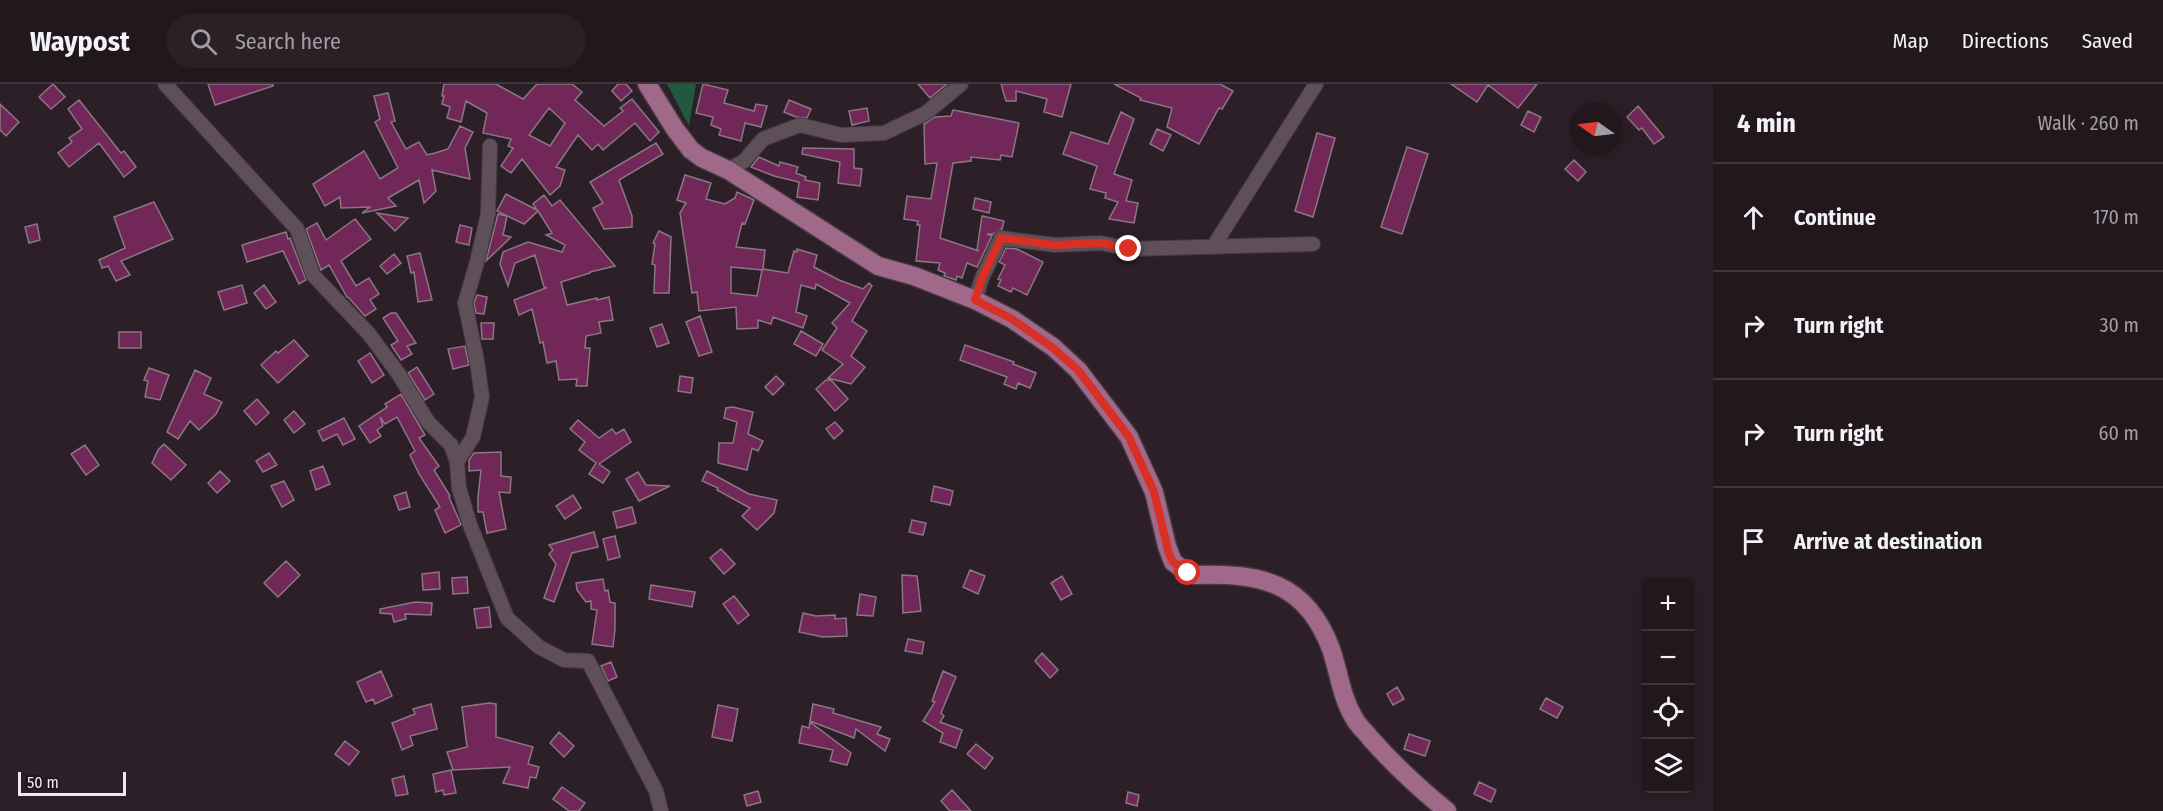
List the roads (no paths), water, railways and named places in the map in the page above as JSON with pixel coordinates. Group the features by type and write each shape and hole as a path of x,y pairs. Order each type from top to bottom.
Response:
{"main road":[{"path":"647,84 675,129 691,150 702,158 728,170 878,266 914,276 975,300 1012,319 1053,348 1078,370 1129,437 1154,492 1173,562 1188,573 1196,575 1245,576 1275,583 1296,597 1318,621 1331,650 1340,687 1354,719 1413,783 1447,811"}],"street":[{"path":"165,84 297,229 314,275 369,334 398,373 428,422 451,445 457,462 459,488 470,525 507,618 539,647 564,660 588,661 656,791 661,811"},
{"path":"728,170 744,161 763,139 800,126 841,135 884,133 926,113 961,84"},
{"path":"1213,247 1316,84"},
{"path":"457,462 473,437 482,397 465,303 488,214 490,146"},
{"path":"975,300 982,278 1001,238 1055,245 1101,243 1129,249 1313,244"}]}
